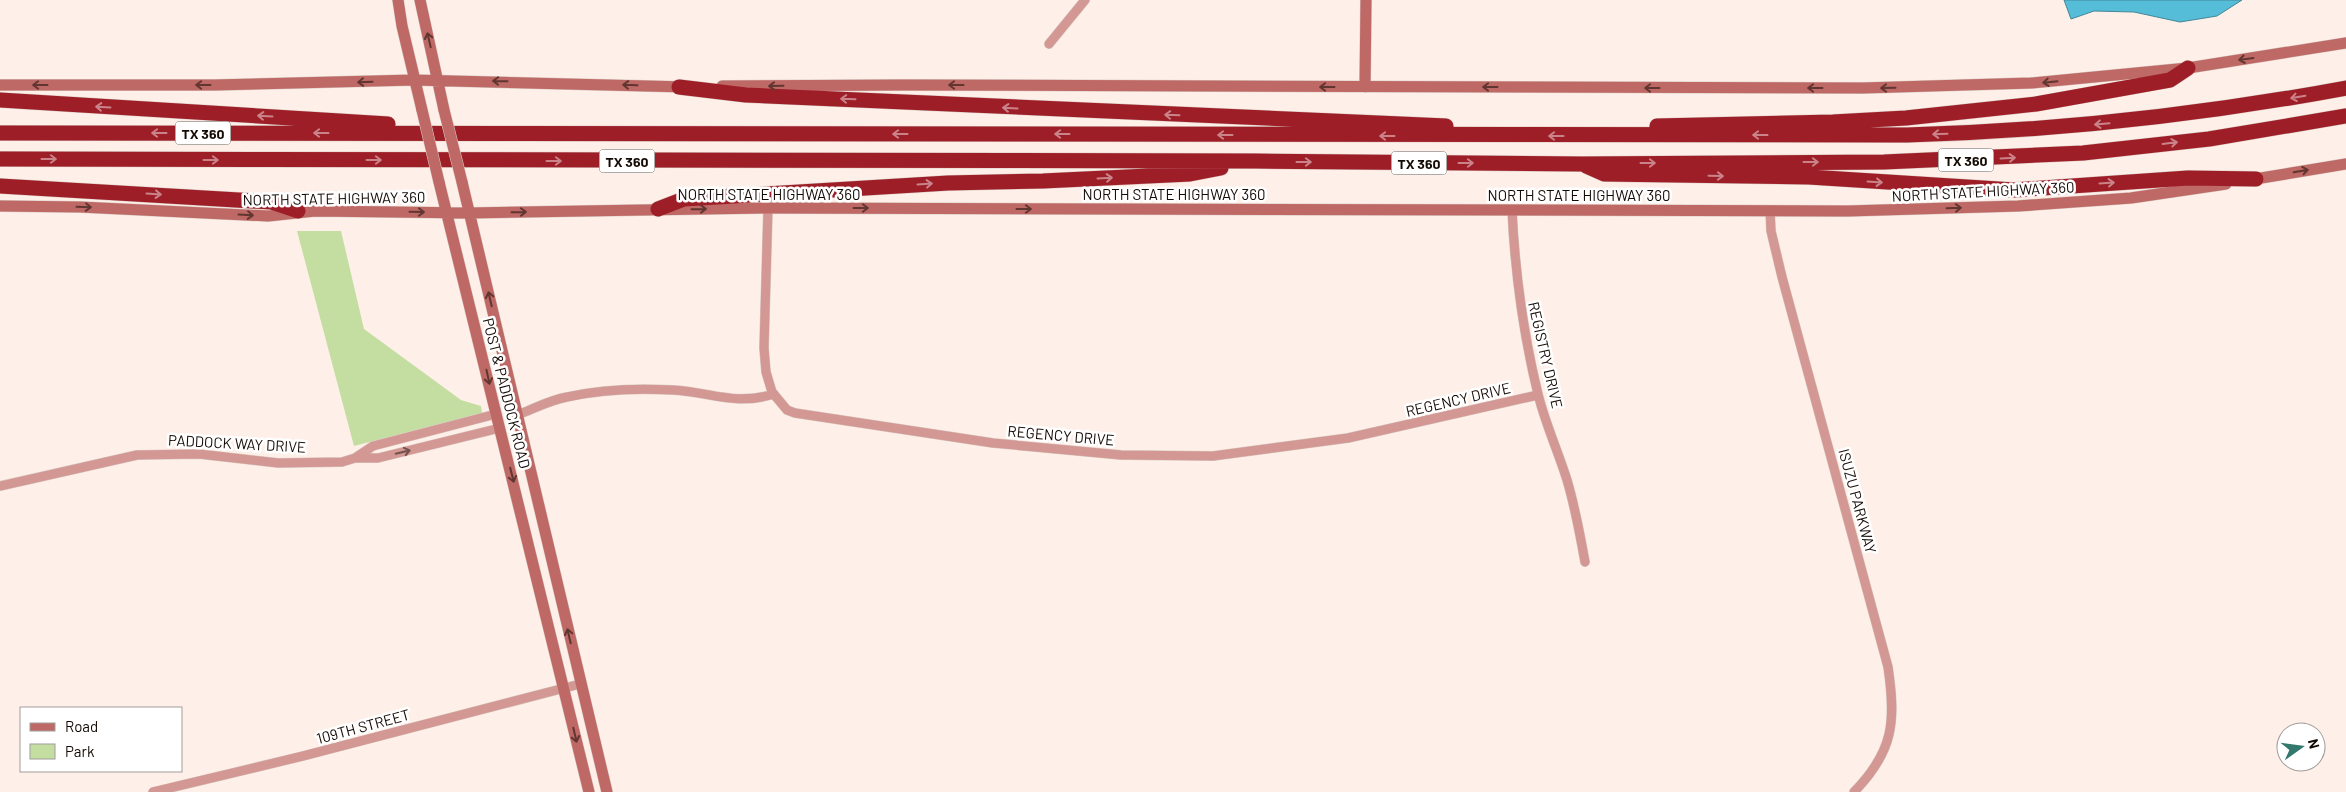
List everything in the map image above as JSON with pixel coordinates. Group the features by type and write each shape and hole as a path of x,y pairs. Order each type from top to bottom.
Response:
{"highway":[{"path":"1605,136 1629,126 1833,122 1906,118 2036,104 2170,80 2188,68"},
{"path":"679,87 746,95 1466,127 1489,136"},
{"name":"TX 360","path":"0,133 1907,135 2033,130 2159,118 2266,103 2346,88"},
{"path":"0,100 384,123 405,132"},
{"name":"TX 360","path":"0,159 1255,161 1582,164 1884,162 2030,157 2209,139 2346,116"},
{"path":"658,209 684,199 948,183 1043,182 1190,174 1255,161"},
{"path":"1582,164 1604,174 1809,177 2014,190 2188,178 2256,179"},
{"path":"0,186 271,202 298,211"}],"main road":[{"name":"POST & PADDOCK ROAD","path":"398,0 414,80 446,213 589,792"},
{"name":"POST & PADDOCK ROAD","path":"420,0 444,110 607,792"},
{"path":"1365,87 1366,0"},
{"path":"0,84 214,85 438,80 679,87 911,85 1863,88 2031,84 2188,68 2342,45"},
{"name":"NORTH STATE HIGHWAY 360","path":"0,206 80,206 268,216 298,211 470,213 768,208 1906,210 2018,206 2131,198 2346,164"},
{"name":"PADDOCK WAY DRIVE","path":"496,414 517,414"},
{"name":"PADDOCK WAY DRIVE","path":"500,428 517,414"}],"street":[{"path":"1050,44 1085,0"},
{"name":"REGENCY DRIVE","path":"768,208 764,348 766,372 774,394 787,410 795,413 993,443 1121,455 1178,457 1213,456 1348,438 1538,395"},
{"name":"REGISTRY DRIVE","path":"1512,210 1515,268 1521,311 1538,395 1578,518 1586,562"},
{"name":"ISUZU PARKWAY","path":"1770,210 1771,231 1782,277 1888,666 1892,724 1886,749 1870,776 1854,792"},
{"name":"PADDOCK WAY DRIVE","path":"517,414 566,397 630,388 676,390 735,400 755,400 774,394"},
{"name":"PADDOCK WAY DRIVE","path":"0,486 137,455 199,454 278,463 342,462 355,458 373,446 496,414"},
{"name":"PADDOCK WAY DRIVE","path":"355,458 378,458 500,428"},
{"name":"109TH STREET","path":"153,792 318,752 580,684"}],"green space":[{"path":"297,231 341,231 364,329 461,400 481,406 482,413 354,446"}],"water":[{"path":"2064,0 2242,0 2217,16 2180,22 2134,12 2094,11 2071,19"}]}
